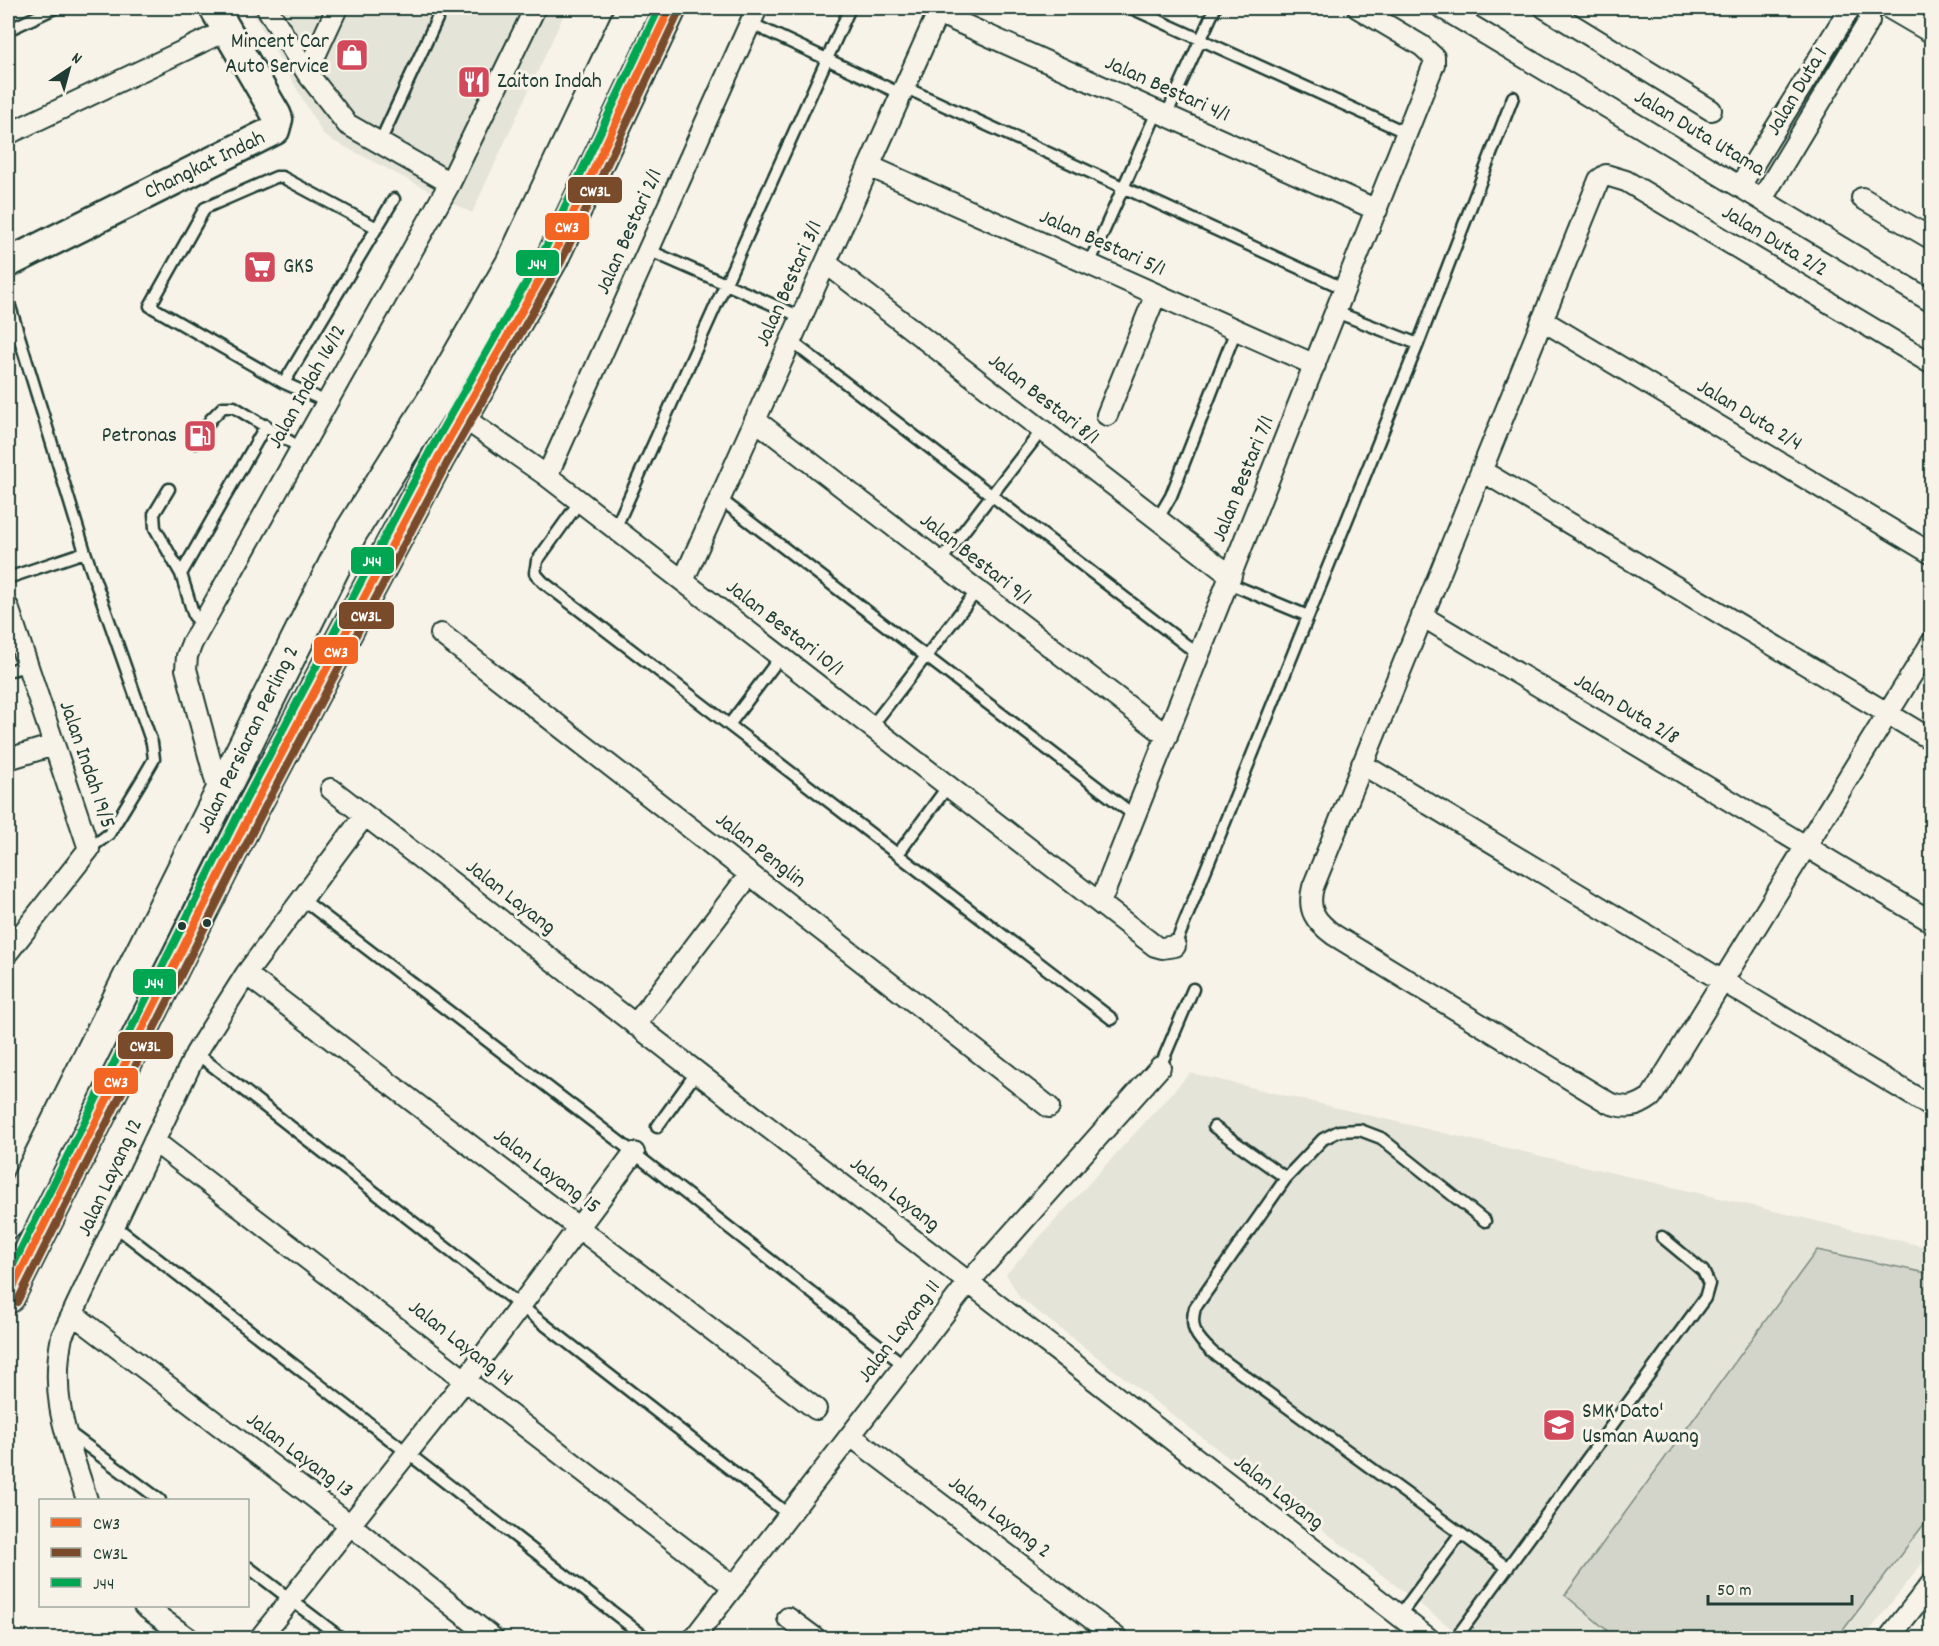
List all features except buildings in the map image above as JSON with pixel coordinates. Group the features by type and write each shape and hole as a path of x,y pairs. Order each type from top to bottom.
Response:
{"main road":[{"name":"Jalan Persiaran Perling 2","path":"8,1297 254,806 462,418 552,258 670,8"},
{"name":"Jalan Persiaran Perling 2","path":"8,1222 351,532 435,398 512,264 630,9"}],"street":[{"path":"267,8 307,73 347,124 450,183"},
{"path":"307,73 337,8"},
{"name":"Jalan Indah 16/12","path":"220,799 186,669 189,649 450,183 535,8"},
{"name":"Jalan Bestari 7/1","path":"1100,903 1432,72 1434,57 1429,51 1358,8"},
{"name":"Jalan Duta Utama","path":"1442,8 1932,302"},
{"path":"1545,8 1711,110"},
{"name":"Jalan Duta 1","path":"1740,186 1850,8"},
{"name":"Jalan Duta 1","path":"1762,199 1869,21 1869,8"},
{"path":"1889,8 1932,33"},
{"name":"Jalan Bestari 3/1","path":"683,581 939,10"},
{"name":"Jalan Bestari 4/1","path":"939,10 1161,114 1377,210"},
{"name":"Jalan Bestari 2/1","path":"547,476 754,15"},
{"path":"8,134 220,19"},
{"name":"Changkat Indah","path":"8,262 275,130 278,119 276,114 220,19"},
{"name":"Jalan Bestari 5/1","path":"869,166 1315,365"},
{"name":"Jalan Duta 2/2","path":"1542,320 1594,188 1606,175 1626,181 1932,364"},
{"path":"1862,198 1932,239"},
{"name":"Jalan Bestari 8/1","path":"826,263 1157,520 1229,579"},
{"path":"1107,415 1156,294"},
{"path":"1542,320 1313,886 1310,899 1311,912 1320,924 1609,1103 1632,1107 1651,1097 1932,642"},
{"name":"Jalan Duta 2/4","path":"1542,320 1932,554"},
{"name":"Jalan Bestari 10/1","path":"435,398 580,501 1155,946 1162,948 1175,946"},
{"name":"Jalan Bestari 9/1","path":"755,420 976,592 1167,736"},
{"path":"1482,471 1932,740"},
{"name":"Jalan Indah 19/5","path":"8,607 89,849 8,952"},
{"name":"Jalan Duta 2/8","path":"1422,616 1932,922"},
{"name":"Jalan Penglin","path":"441,634 1049,1107"},
{"path":"8,759 54,745"},
{"path":"1362,764 1932,1107"},
{"name":"Jalan Layang","path":"331,789 1399,1616 1418,1636"},
{"name":"Jalan Layang 12","path":"87,1499 58,1405 57,1361 62,1336 196,1053 246,974 364,815"},
{"path":"635,1025 750,874"},
{"name":"Jalan Layang 15","path":"246,974 816,1409"},
{"name":"Jalan Layang 11","path":"694,1638 968,1283 1160,1067"},
{"name":"Jalan Layang 14","path":"154,1141 734,1587"},
{"path":"260,1638 466,1379 634,1154"},
{"name":"Jalan Layang 13","path":"73,1314 349,1524 493,1638"},
{"name":"Jalan Layang 2","path":"852,1436 1117,1638"},
{"path":"1888,1638 1932,1583"},
{"path":"147,1607 188,1638"},
{"path":"788,1618 815,1638"}],"lane":[{"path":"8,30 55,8"},
{"path":"380,142 442,8"},
{"path":"615,529 850,8"},
{"path":"1131,8 1407,133"},
{"path":"1089,264 1123,187 1215,8"},
{"path":"754,15 827,59 1123,187 1345,289"},
{"path":"1175,946 1418,344 1513,97"},
{"path":"327,402 284,382 150,306 202,212 276,177 282,177 377,228"},
{"path":"284,382 394,198"},
{"path":"648,250 801,317"},
{"path":"8,300 85,552 152,743 154,759 109,834 89,849"},
{"path":"1336,312 1418,344"},
{"path":"1157,520 1171,496 1236,330"},
{"path":"791,341 1199,655"},
{"path":"196,442 211,419 223,407 234,407 302,449"},
{"path":"181,574 266,425"},
{"path":"939,562 1042,430"},
{"path":"169,489 154,514 155,528 181,574 194,616 203,624"},
{"path":"720,499 1135,816"},
{"path":"580,501 537,561 535,573 543,582 1113,1019"},
{"path":"8,578 85,552"},
{"path":"1229,579 1308,616"},
{"path":"871,727 976,592"},
{"path":"729,725 781,656"},
{"path":"8,671 27,666"},
{"path":"898,854 948,786"},
{"path":"302,899 904,1365"},
{"path":"1160,1067 1193,989"},
{"path":"196,1053 789,1515"},
{"path":"657,1127 696,1073"},
{"path":"1214,1127 1286,1178"},
{"path":"1485,1221 1381,1138 1360,1130 1339,1131 1323,1139 1286,1178 1195,1308 1191,1320 1193,1331 1212,1352 1508,1568"},
{"path":"115,1226 646,1638"},
{"path":"1456,1638 1706,1298 1708,1284 1703,1271 1662,1237"},
{"path":"65,1429 159,1499"},
{"path":"1399,1616 1460,1534"},
{"path":"249,1568 341,1638"}],"shaded area":[{"path":"250,8 567,8 472,213 324,136"},
{"name":"SMK Dato' Usman Awang","path":"1190,1073 1931,1248 1931,1552 1864,1638 1464,1638 1020,1298 1006,1274"},
{"path":"1817,1250 1931,1274 1931,1515 1837,1638 1616,1638 1565,1595"}],"transit line":[{"name":"J44","path":"8,1275 245,801 429,453 543,253 659,8"},
{"name":"CW3","path":"8,1297 254,806 438,458 552,258 670,8"},
{"name":"CW3L","path":"17,1302 263,811 447,463 561,262 679,12"}],"place":[{"name":"Mincent Car Auto Service","path":"352,55"},
{"name":"Zaiton Indah","path":"474,82"},
{"name":"GKS","path":"260,267"},
{"name":"Petronas","path":"200,436"},
{"name":"SMK Dato' Usman Awang","path":"1559,1425"}]}
